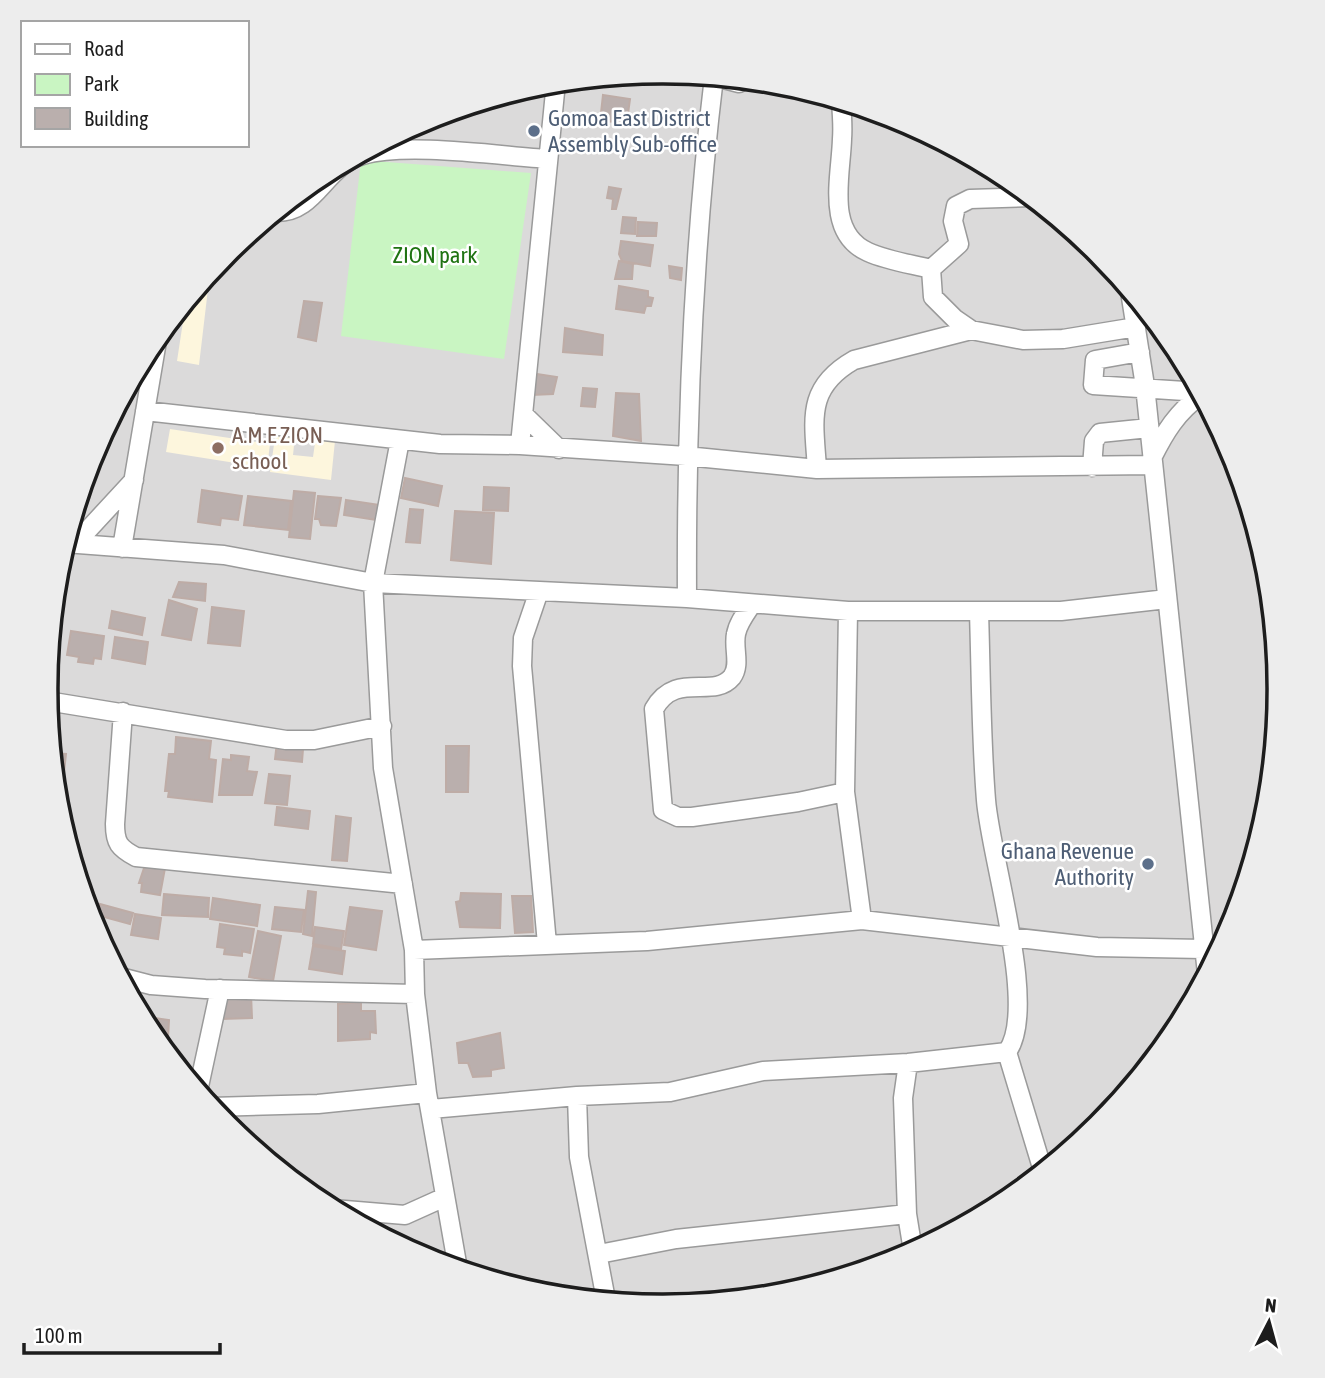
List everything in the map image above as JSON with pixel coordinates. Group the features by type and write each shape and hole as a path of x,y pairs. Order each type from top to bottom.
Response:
{"street":[{"path":"687,598 686,456 695,272 713,87"},
{"path":"520,445 555,94"},
{"path":"841,111 842,140 837,201 849,234 856,244 868,252 931,270"},
{"path":"384,153 409,150 548,159"},
{"path":"295,208 308,203 314,195"},
{"path":"931,270 959,244 953,214 960,203 970,199 1015,198"},
{"path":"931,270 933,297 955,319 971,330 1023,340 1062,339 1136,327"},
{"path":"1133,310 1145,386 1204,958"},
{"path":"817,469 814,432 817,399 825,381 837,370 853,360 971,330"},
{"path":"1140,352 1096,360 1092,383 1095,387 1145,386 1189,392"},
{"path":"122,548 153,364"},
{"path":"1152,461 1165,432 1182,408 1193,400"},
{"path":"145,411 400,440 686,456 817,469 1092,467 1152,461"},
{"path":"523,414 559,449"},
{"path":"1092,467 1094,441 1100,433 1149,428"},
{"path":"400,440 373,583 383,768 414,950 415,994 429,1101 456,1257"},
{"path":"77,536 134,480"},
{"path":"75,544 224,555 373,583 687,598 848,611 1061,611 1167,598"},
{"path":"539,591 523,638 522,666 547,944"},
{"path":"752,604 736,631 737,666 729,680 715,686 686,686 671,690 654,709 663,810 678,817 692,817 799,802 845,792"},
{"path":"848,611 845,792 862,920"},
{"path":"225,1107 670,1092 763,1071 908,1063 1007,1052 1015,1041 1019,1023 1010,938 986,804 979,612"},
{"path":"58,703 286,740 314,740 382,726"},
{"path":"123,712 115,824 115,840 121,849 136,857 403,884"},
{"path":"414,950 647,941 862,920 1097,947 1203,949"},
{"path":"133,980 151,985 220,989 415,994"},
{"path":"201,1079 220,989"},
{"path":"1007,1052 1040,1161"},
{"path":"908,1063 903,1098 907,1214 911,1240"},
{"path":"577,1096 579,1157 605,1291"},
{"path":"357,1211 405,1215 445,1197"},
{"path":"599,1254 676,1239 907,1214"}],"shaded area":[{"path":"662,84 702,86 741,89 819,105 894,130 930,147 965,165 1031,209 1090,261 1117,290 1165,353 1186,387 1205,422 1235,495 1247,532 1262,610 1266,649 1266,729 1256,807 1247,846 1221,920 1205,956 1165,1025 1142,1057 1090,1117 1061,1144 1031,1169 965,1213 894,1248 857,1262 741,1289 662,1294 623,1292 584,1289 506,1273 431,1248 395,1231 360,1213 294,1169 235,1117 208,1088 160,1025 139,991 120,956 90,883 78,846 63,768 59,729 59,649 69,571 78,532 104,458 120,422 160,353 183,321 235,261 264,234 294,209 360,165 431,130 468,116 584,89"},
{"name":"A.M.E ZION school","path":"208,290 199,365 177,361 183,321"},
{"path":"277,424 296,427 293,455 313,457 317,429 336,431 331,480 270,472"},
{"name":"A.M.E ZION school","path":"170,429 270,444 267,468 166,452"}],"green space":[{"name":"ZION park","path":"369,161 531,173 504,359 341,336 360,165"}],"building":[{"path":"603,95 630,99 627,121 600,122"},
{"path":"609,187 621,189 616,209 612,209 613,199 607,198"},
{"path":"623,217 636,218 635,234 621,233"},
{"path":"638,222 657,223 656,236 637,236"},
{"path":"621,241 653,245 650,266 622,261 619,254"},
{"path":"619,261 633,264 632,279 615,279"},
{"path":"669,266 682,268 681,280 670,278"},
{"path":"619,286 648,291 648,297 653,298 651,306 646,306 644,313 616,309"},
{"path":"304,301 322,303 316,341 298,337"},
{"path":"565,328 603,335 602,355 563,352"},
{"path":"537,374 557,377 553,394 532,395"},
{"path":"583,388 597,389 595,407 581,406"},
{"path":"616,393 639,394 641,441 613,436"},
{"path":"405,478 442,486 438,506 401,498"},
{"path":"484,487 509,488 508,511 483,510"},
{"path":"202,490 242,496 238,520 221,518 220,525 198,522"},
{"path":"294,491 315,493 310,539 289,537"},
{"path":"248,496 291,501 288,530 244,525"},
{"path":"318,496 341,498 336,526 321,525 319,519 315,519"},
{"path":"346,500 380,505 377,520 344,515"},
{"path":"410,509 423,510 420,543 406,542"},
{"path":"455,511 494,513 491,564 451,560"},
{"path":"179,582 206,584 205,601 173,597"},
{"path":"169,600 197,609 191,640 162,635"},
{"path":"212,607 244,611 240,646 208,643"},
{"path":"112,611 145,618 142,635 109,628"},
{"path":"71,631 104,636 101,659 94,658 93,664 78,662 79,657 67,655"},
{"path":"115,637 148,642 145,664 112,658"},
{"path":"176,737 211,741 209,759 216,760 212,802 168,797 169,791 165,791 169,754 175,754"},
{"path":"277,742 288,748 303,749 302,762 275,759"},
{"path":"446,746 469,746 468,792 446,792"},
{"path":"62,754 66,754 64,773"},
{"path":"231,755 249,757 247,771 257,772 252,795 219,795 223,759 231,760"},
{"path":"269,774 290,776 287,805 265,803"},
{"path":"277,807 310,811 308,829 275,825"},
{"path":"336,816 351,818 347,861 332,860"},
{"path":"145,865 165,868 160,895 141,892 142,883 139,883"},
{"path":"308,891 316,892 312,936 303,934"},
{"path":"461,893 501,894 500,928 460,927 456,902 460,901"},
{"path":"164,894 209,898 208,917 162,915"},
{"path":"512,896 531,896 533,932 515,933"},
{"path":"213,898 260,905 257,926 210,919"},
{"path":"100,904 133,913 130,924 103,917"},
{"path":"275,907 304,910 301,932 272,929"},
{"path":"350,907 382,911 376,950 344,945"},
{"path":"135,914 161,918 158,939 131,935"},
{"path":"220,924 254,929 250,953 242,951 242,956 224,954 225,948 217,947"},
{"path":"315,927 344,931 341,949 313,944"},
{"path":"258,931 281,936 273,981 249,977"},
{"path":"313,946 345,951 342,974 309,969"},
{"path":"251,994 252,1018 222,1019 221,995"},
{"path":"361,1002 361,1011 375,1011 376,1033 370,1032 370,1039 338,1041 338,1004"},
{"path":"156,1018 169,1020 168,1036"},
{"path":"500,1033 504,1068 491,1070 491,1076 473,1077 468,1063 459,1063 457,1043"}],"place":[{"name":"Gomoa East District Assembly Sub-office","path":"534,131"},
{"name":"A.M.E ZION school","path":"218,448"},
{"name":"Ghana Revenue Authority","path":"1148,864"}]}
